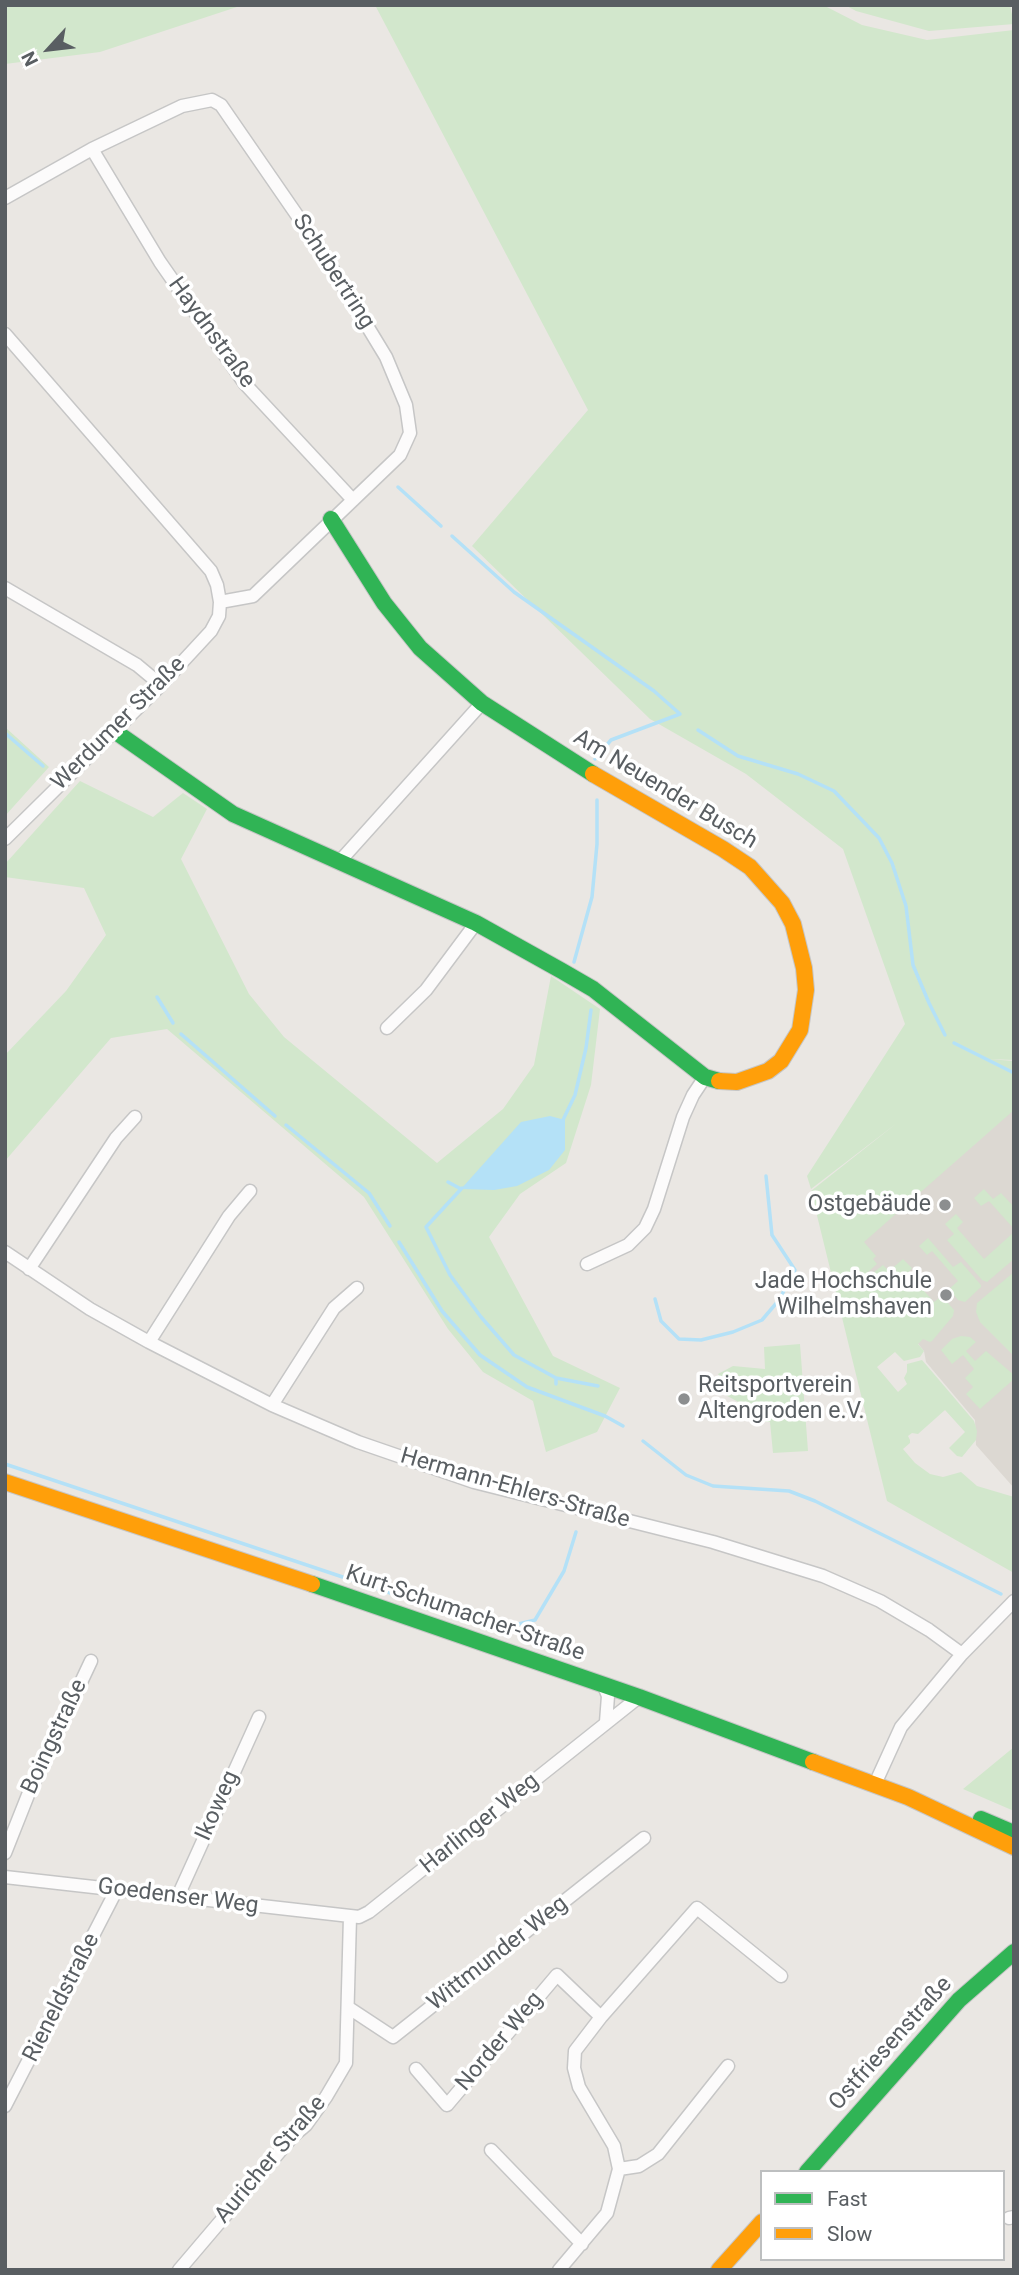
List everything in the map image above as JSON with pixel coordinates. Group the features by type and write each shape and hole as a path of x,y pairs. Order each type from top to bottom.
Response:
{"street":[{"name":"Schubertring","path":"5,198 92,149 182,106 212,100 221,105 321,250 386,357 407,405 410,433 400,455 253,596 220,602"},
{"name":"Haydnstraße","path":"92,149 160,262 233,367 353,500"},
{"path":"5,334 211,571 220,602"},
{"name":"Am Neuender Busch","path":"331,519 384,603 404,629 428,656 482,703 617,789 751,867 782,903 793,924 804,968 806,990 800,1030 781,1061 768,1071 737,1082 724,1083 705,1077"},
{"path":"5,588 137,666 161,685"},
{"name":"Werdumer Straße","path":"5,839 161,685 211,631 219,616 220,602"},
{"path":"340,861 482,703"},
{"path":"113,730 233,814 476,923 593,989 705,1077 683,1117 654,1209 645,1228 628,1245 587,1264"},
{"path":"387,1028 426,990 476,923"},
{"path":"29,1269 116,1138 135,1117"},
{"path":"149,1342 229,1216 250,1191"},
{"name":"Hermann-Ehlers-Straße","path":"5,1252 90,1309 149,1342 272,1405 358,1442 474,1482 713,1542 823,1576 880,1601 929,1630 962,1654"},
{"path":"272,1405 334,1308 357,1288"},
{"name":"Kurt-Schumacher-Straße","path":"5,1482 207,1548 639,1697 908,1797 1011,1844"},
{"path":"875,1784 901,1727 962,1654 1014,1601"},
{"name":"Boingstraße","path":"5,1853 28,1795 91,1661"},
{"path":"604,1686 608,1696 606,1722"},
{"name":"Harlinger Weg","path":"350,1917 359,1917 369,1912 639,1697"},
{"name":"Ikoweg","path":"178,1896 259,1717"},
{"name":"Wittmunder Weg","path":"349,2008 393,2037 644,1839"},
{"name":"Goedenser Weg","path":"5,1877 350,1917"},
{"name":"Rieneldstraße","path":"5,2106 117,1889"},
{"path":"559,2270 607,2213 619,2169 614,2146 579,2087 574,2068 575,2051 601,2017 697,1908 781,1976"},
{"name":"Auricher Straße","path":"183,2268 293,2136 306,2125 346,2063 350,1917"},
{"path":"959,2000 1014,1937"},
{"name":"Ostfriesenstraße","path":"809,2170 959,2000 1014,1952"},
{"name":"Norder Weg","path":"416,2069 447,2105 557,1975 601,2017"},
{"path":"619,2169 639,2165 658,2154 729,2066"},
{"path":"491,2150 582,2244"},
{"path":"719,2270 760,2224"}],"shaded area":[{"name":"Jade Hochschule Wilhelmshaven","path":"1014,1075 1014,1488 976,1445 975,1420 926,1362 924,1351 831,1239"}],"green space":[{"path":"5,5 243,5 100,52 5,64"},
{"path":"375,5 823,5 862,25 927,40 1014,30 1014,1060 988,1059 1014,1061 1014,1110 864,1242 876,1256 873,1259 877,1264 867,1273 869,1276 883,1265 889,1271 903,1259 912,1268 908,1273 934,1302 942,1296 954,1310 953,1316 932,1341 923,1339 918,1344 924,1351 920,1357 904,1361 895,1352 877,1367 898,1392 907,1384 904,1378 907,1364 922,1360 974,1421 976,1440 962,1457 949,1448 965,1432 945,1410 918,1434 912,1433 908,1436 910,1443 903,1449 915,1463 930,1474 943,1477 961,1472 977,1486 1014,1497 1014,1573 887,1501 811,1191 897,1123 811,1189 807,1176 905,1024 843,849 746,774 650,719 472,546 588,410"},
{"path":"845,5 1010,5 1014,24 929,31 856,11"},
{"path":"5,727 49,767 5,816"},
{"path":"80,781 153,817 183,793 207,809 181,859 249,994 284,1037 437,1163 503,1109 534,1065 551,976 600,1009 591,1085 566,1163 520,1194 489,1237 553,1356 620,1388 597,1432 546,1452 533,1401 483,1372 448,1329 364,1197 167,1029 111,1038 5,1161 5,1055 66,991 106,935 84,888 5,877 5,864"},
{"path":"984,1189 993,1199 1001,1193 1014,1207 1014,1229 989,1201 981,1206 974,1198"},
{"path":"956,1214 963,1222 957,1228 984,1259 1014,1232 1014,1259 987,1282 982,1280 947,1240 954,1234 945,1224"},
{"path":"928,1238 953,1267 961,1262 981,1285 965,1302 958,1300 949,1289 958,1281 932,1251 927,1255 919,1246"},
{"path":"1014,1272 1014,1356 980,1322 976,1312 977,1303"},
{"path":"970,1337 976,1342 966,1351 975,1361 986,1351 1014,1375 1014,1379 980,1409 966,1394 973,1387 965,1378 974,1369 963,1355 952,1364 941,1350 952,1339"},
{"path":"800,1344 808,1451 773,1453 770,1422 760,1421 755,1411 720,1392 725,1384 718,1374 733,1366 765,1369 764,1347"},
{"path":"1014,1747 1014,1811 963,1789"}],"water":[{"path":"550,1116 565,1120 565,1150 549,1170 517,1186 494,1190 461,1189 521,1122"}],"waterway":[{"path":"398,487 441,526"},
{"path":"452,536 514,592 654,691 680,714 611,740 595,759"},
{"path":"698,730 738,756 798,774 834,791 879,838 892,863 906,906 913,965 945,1035"},
{"path":"5,733 43,766"},
{"path":"574,962 592,897 597,844 597,800"},
{"path":"157,997 173,1023"},
{"path":"562,1122 575,1095 586,1048 591,1010"},
{"path":"181,1034 275,1116"},
{"path":"954,1043 1014,1073"},
{"path":"286,1125 369,1193 390,1226"},
{"path":"655,1299 661,1321 679,1339 701,1340 733,1332 762,1320 779,1300 795,1270 772,1235 766,1176"},
{"path":"448,1182 461,1189"},
{"path":"462,1188 426,1227 450,1275 481,1317 514,1355 556,1378 556,1384"},
{"path":"399,1242 442,1311 480,1355 527,1387 605,1416 623,1426"},
{"path":"556,1378 598,1386"},
{"path":"643,1441 686,1475 713,1486 789,1491 815,1501 1001,1594"},
{"path":"5,1464 498,1629 535,1620 564,1571 576,1532"}],"traffic: fast":[{"path":"331,519 384,603 420,648 482,703 593,774"},
{"path":"113,730 233,814 476,923 562,971 593,989 705,1077 719,1081"},
{"path":"312,1584 639,1697 813,1762"},
{"path":"981,1819 1014,1833"},
{"path":"809,2170 959,2000 1014,1952"}],"traffic: slow":[{"path":"593,774 750,867 782,903 793,924 804,968 806,990 800,1030 781,1061 768,1071 737,1082 719,1081"},
{"path":"5,1482 312,1584"},
{"path":"813,1762 908,1797 1014,1847"},
{"path":"719,2270 760,2224"}],"place":[{"name":"Ostgebäude","path":"945,1205"},
{"name":"Jade Hochschule Wilhelmshaven","path":"946,1295"},
{"name":"Reitsportverein Altengroden e.V.","path":"684,1399"}]}
